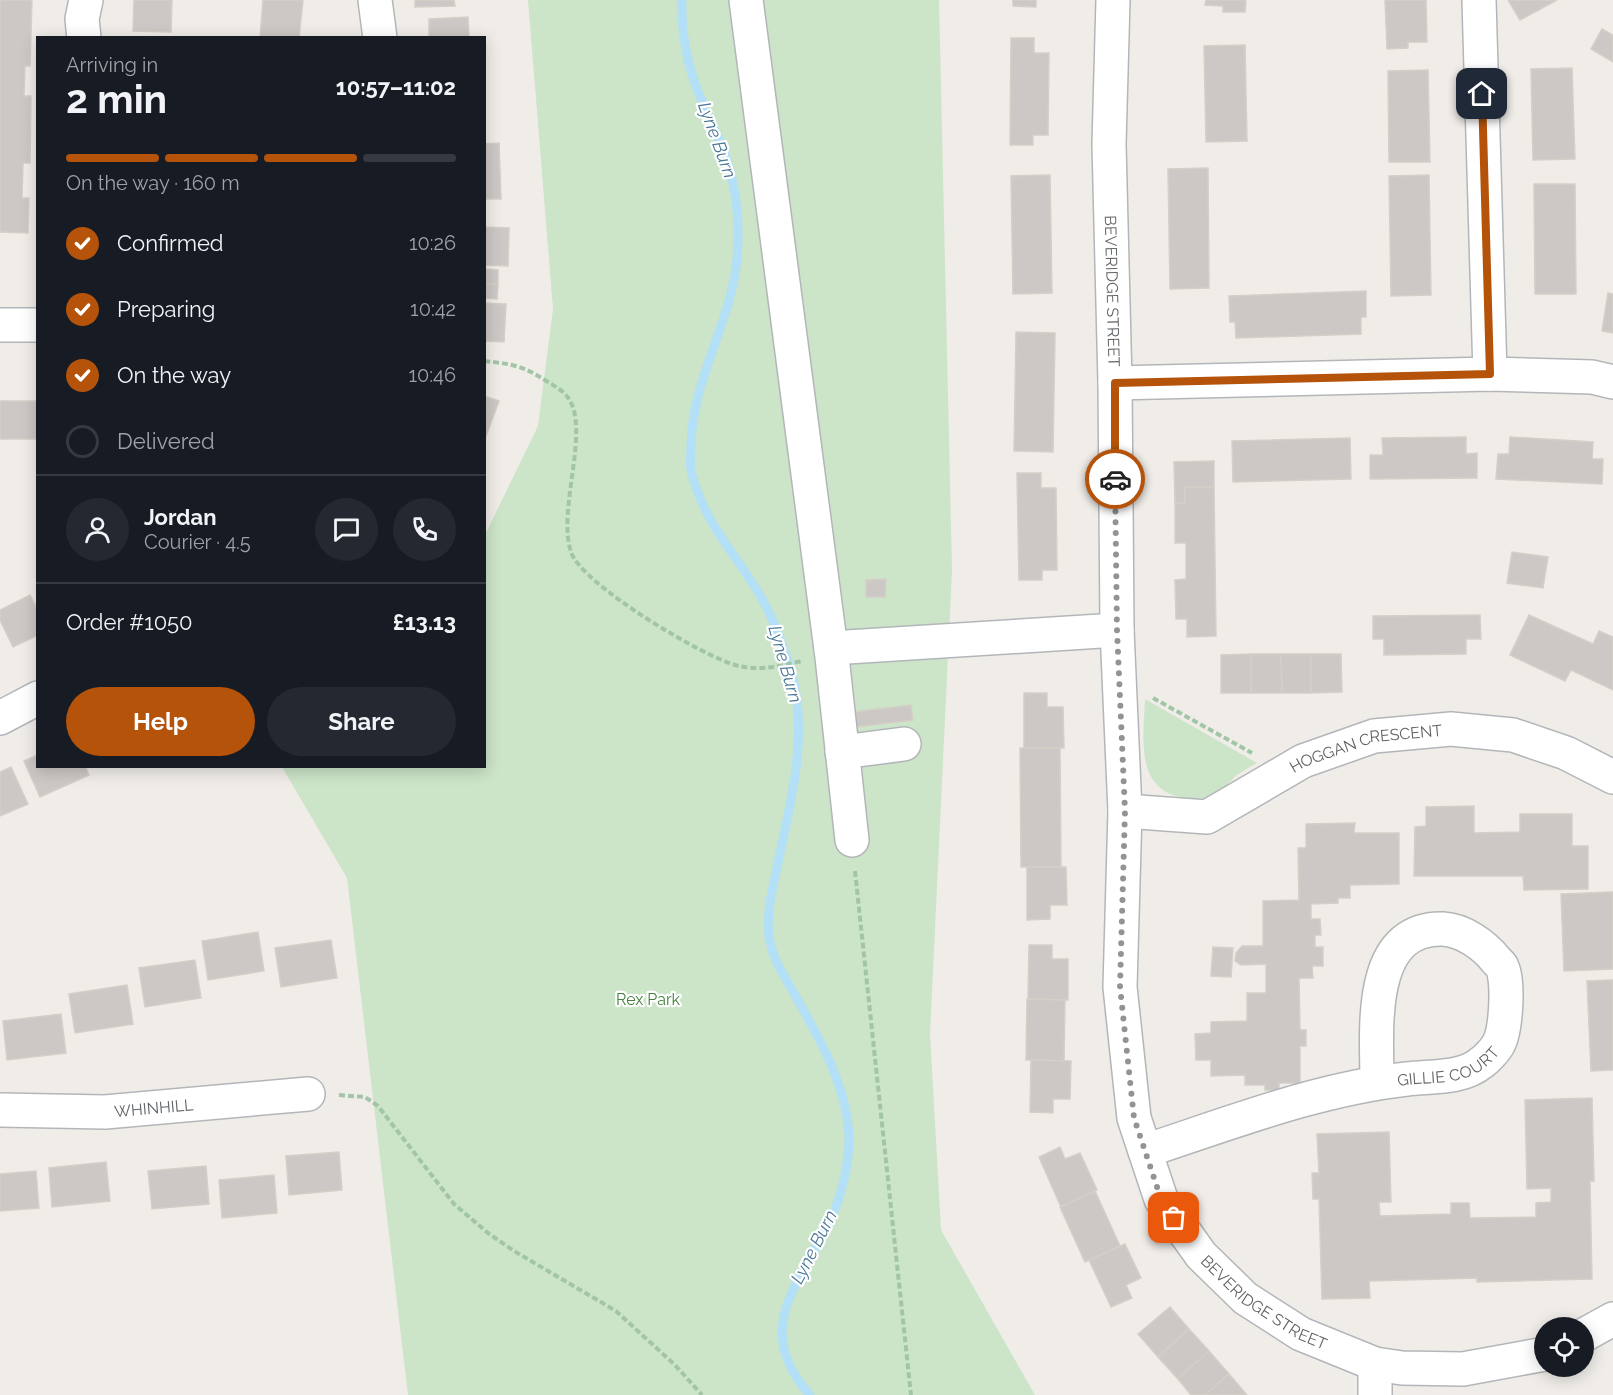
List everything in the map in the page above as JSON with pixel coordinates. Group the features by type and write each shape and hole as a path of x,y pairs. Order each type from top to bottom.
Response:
{"street":[{"path":"84,36 82,19 86,0"},
{"path":"375,0 380,36"},
{"path":"746,0 822,653 842,752 852,840"},
{"name":"BEVERIDGE STREET","path":"1113,0 1109,144 1115,383 1117,630 1125,811 1120,987 1134,1118 1161,1199 1201,1255 1245,1298 1375,1379 1402,1368 1463,1369 1534,1356"},
{"path":"1479,0 1490,374"},
{"path":"0,326 36,325"},
{"path":"1115,383 1490,374 1592,377 1613,382"},
{"path":"822,653 1117,630"},
{"path":"0,718 36,699"},
{"name":"HOGGAN CRESCENT","path":"1125,811 1207,817 1303,761 1374,736 1450,729 1513,735 1566,753 1613,777"},
{"path":"842,752 904,744"},
{"name":"GILLIE COURT","path":"1145,1151 1311,1097 1377,1082 1464,1072 1481,1064 1499,1043 1507,995 1503,968 1488,950 1452,930 1430,929 1413,936 1394,951 1384,975 1377,1005 1377,1082"},
{"name":"WHINHILL","path":"0,1110 105,1112 308,1094"},
{"path":"1594,1329 1613,1319"}],"path":[{"path":"486,361 515,364 527,368 561,390 570,400 574,411 576,434 566,531 571,554 578,565 616,598 700,651 736,666 761,669 822,653"},
{"path":"1119,678 1286,771"},
{"path":"852,840 911,1395"},
{"path":"308,1094 365,1097 378,1106 454,1204 488,1233 514,1251 616,1311 675,1365 702,1395"}],"green space":[{"name":"Rex Park","path":"528,0 939,0 952,571 930,1034 941,1230 1035,1395 408,1395 347,878 283,768 486,768 486,533 538,426 553,309"},
{"path":"1145,699 1257,763 1237,775 1219,792 1207,797 1189,799 1165,791 1148,771 1144,743"}],"building":[{"path":"0,0 32,0 30,66 25,66 24,96 31,96 30,163 23,163 22,198 29,198 28,233 0,232"},
{"path":"134,0 172,0 171,32 133,31"},
{"path":"263,0 303,0 299,36 260,36"},
{"path":"415,0 454,0 455,6 415,7"},
{"path":"1013,0 1036,0 1036,7 1013,6"},
{"path":"1206,0 1246,0 1245,12 1223,12 1223,6 1205,5"},
{"path":"1385,0 1426,0 1427,42 1408,42 1408,48 1387,49"},
{"path":"1508,0 1557,0 1520,20"},
{"path":"468,17 469,36 429,36 429,19"},
{"path":"1602,29 1613,35 1613,62 1591,49"},
{"path":"1011,38 1034,38 1034,53 1049,53 1048,135 1033,135 1033,145 1010,145"},
{"path":"1245,45 1247,141 1206,142 1204,46"},
{"path":"1572,68 1575,159 1533,160 1531,69"},
{"path":"1428,70 1430,162 1389,162 1388,71"},
{"path":"499,143 501,199 486,199 486,144"},
{"path":"1208,168 1209,288 1170,289 1168,169"},
{"path":"1050,175 1052,293 1013,294 1011,176"},
{"path":"1429,175 1431,295 1391,296 1389,176"},
{"path":"1534,184 1575,184 1576,294 1535,294"},
{"path":"486,227 509,228 508,266 486,265"},
{"path":"486,269 498,270 498,284 486,284"},
{"path":"486,284 498,284 497,299 486,298"},
{"path":"1366,291 1366,317 1361,317 1361,334 1236,338 1235,322 1230,322 1229,296"},
{"path":"1608,293 1613,294 1613,333 1602,331"},
{"path":"486,303 506,304 504,342 486,341"},
{"path":"1016,332 1055,333 1053,452 1014,451"},
{"path":"486,397 499,401 486,436"},
{"path":"0,401 36,401 36,439 0,439"},
{"path":"1466,437 1466,454 1477,453 1477,478 1370,479 1370,455 1383,455 1382,438"},
{"path":"1510,437 1593,442 1592,459 1603,459 1602,484 1496,479 1498,454 1509,454"},
{"path":"1350,438 1351,479 1233,482 1232,441"},
{"path":"1214,461 1214,487 1185,487 1185,503 1175,503 1174,462"},
{"path":"1017,473 1041,473 1041,488 1056,488 1057,570 1042,570 1042,580 1019,580"},
{"path":"1185,487 1214,487 1216,636 1187,637 1187,619 1176,619 1175,580 1186,579 1186,543 1175,543 1175,503 1185,503"},
{"path":"1512,552 1548,557 1543,588 1507,583"},
{"path":"886,579 885,597 866,597 866,580"},
{"path":"30,595 36,607 36,636 13,647 0,620 0,610"},
{"path":"1480,615 1481,639 1466,639 1466,654 1384,655 1384,639 1373,639 1373,616"},
{"path":"1529,615 1593,644 1599,631 1613,637 1613,690 1571,670 1565,681 1510,655"},
{"path":"1251,654 1251,693 1221,693 1221,655"},
{"path":"1251,654 1281,654 1282,693 1251,693"},
{"path":"1281,654 1311,654 1311,693 1282,693"},
{"path":"1311,654 1341,654 1342,692 1311,693"},
{"path":"1024,693 1047,693 1047,707 1063,707 1064,748 1024,748"},
{"path":"911,705 913,720 856,727 854,712"},
{"path":"1020,748 1060,748 1061,867 1021,867"},
{"path":"36,756 36,768 86,768 89,775 40,797 24,761"},
{"path":"11,767 28,804 0,816 0,772"},
{"path":"1474,806 1474,833 1520,832 1520,814 1572,814 1572,846 1588,846 1588,889 1524,890 1523,876 1414,876 1415,827 1426,826 1426,807"},
{"path":"1355,823 1354,833 1399,833 1399,884 1350,885 1350,898 1338,898 1338,903 1311,904 1311,919 1320,919 1321,935 1315,935 1315,947 1323,947 1323,966 1312,966 1313,978 1299,978 1300,1030 1306,1030 1306,1046 1300,1046 1300,1083 1279,1083 1279,1090 1265,1090 1265,1085 1245,1085 1245,1075 1211,1076 1211,1060 1196,1060 1195,1034 1211,1033 1211,1022 1247,1021 1247,993 1266,993 1266,964 1241,965 1235,961 1236,953 1242,946 1263,946 1263,901 1299,900 1298,848 1306,848 1306,824"},
{"path":"1027,867 1066,867 1067,905 1050,905 1050,919 1027,920"},
{"path":"1613,892 1613,969 1564,971 1561,894"},
{"path":"258,932 264,971 208,980 202,941"},
{"path":"331,940 337,978 281,987 275,948"},
{"path":"1029,945 1052,945 1052,959 1068,959 1068,1000 1028,999"},
{"path":"1213,947 1233,948 1231,977 1211,976"},
{"path":"195,960 201,998 145,1007 139,968"},
{"path":"1613,980 1613,1070 1591,1071 1587,981"},
{"path":"127,985 133,1024 75,1033 69,994"},
{"path":"1027,999 1065,1000 1064,1061 1026,1060"},
{"path":"61,1014 66,1053 7,1060 3,1021"},
{"path":"1031,1060 1071,1061 1070,1099 1053,1099 1053,1113 1030,1112"},
{"path":"1592,1098 1594,1181 1590,1181 1592,1279 1477,1282 1477,1278 1369,1281 1370,1298 1322,1299 1319,1199 1313,1199 1312,1173 1319,1173 1317,1134 1389,1132 1391,1202 1379,1202 1380,1216 1451,1214 1451,1203 1469,1203 1470,1218 1536,1217 1536,1203 1551,1202 1551,1188 1527,1189 1525,1100"},
{"path":"1060,1147 1065,1159 1080,1153 1097,1190 1061,1207 1039,1157"},
{"path":"339,1152 342,1190 289,1195 286,1156"},
{"path":"106,1162 110,1201 52,1207 49,1168"},
{"path":"206,1166 209,1204 152,1209 148,1171"},
{"path":"36,1171 39,1208 0,1211 0,1174"},
{"path":"274,1175 277,1213 222,1218 219,1180"},
{"path":"1095,1191 1120,1246 1085,1262 1060,1207"},
{"path":"1125,1244 1141,1278 1126,1285 1132,1298 1111,1307 1089,1260"},
{"path":"1170,1307 1189,1329 1158,1357 1138,1334"},
{"path":"1189,1329 1209,1351 1178,1379 1158,1357"},
{"path":"1209,1351 1229,1374 1205,1395 1191,1395 1178,1379"},
{"path":"1229,1374 1247,1395 1205,1395"}],"waterway":[{"name":"Lyne Burn","path":"682,0 688,60 699,94 731,172 738,231 733,283 704,374 693,421 691,471 698,493 713,525 766,607 782,644 794,683 799,737 797,758 791,800 770,900 769,937 777,962 814,1029 837,1080 847,1116 849,1135 846,1168 838,1202 794,1287 786,1307 782,1328 784,1349 793,1371 810,1395"}],"way so far":[{"path":"1115,479 1117,630 1125,811 1120,987 1134,1118 1161,1199 1174,1218"}],"route":[{"path":"1115,479 1115,383 1490,374 1482,94"}]}
